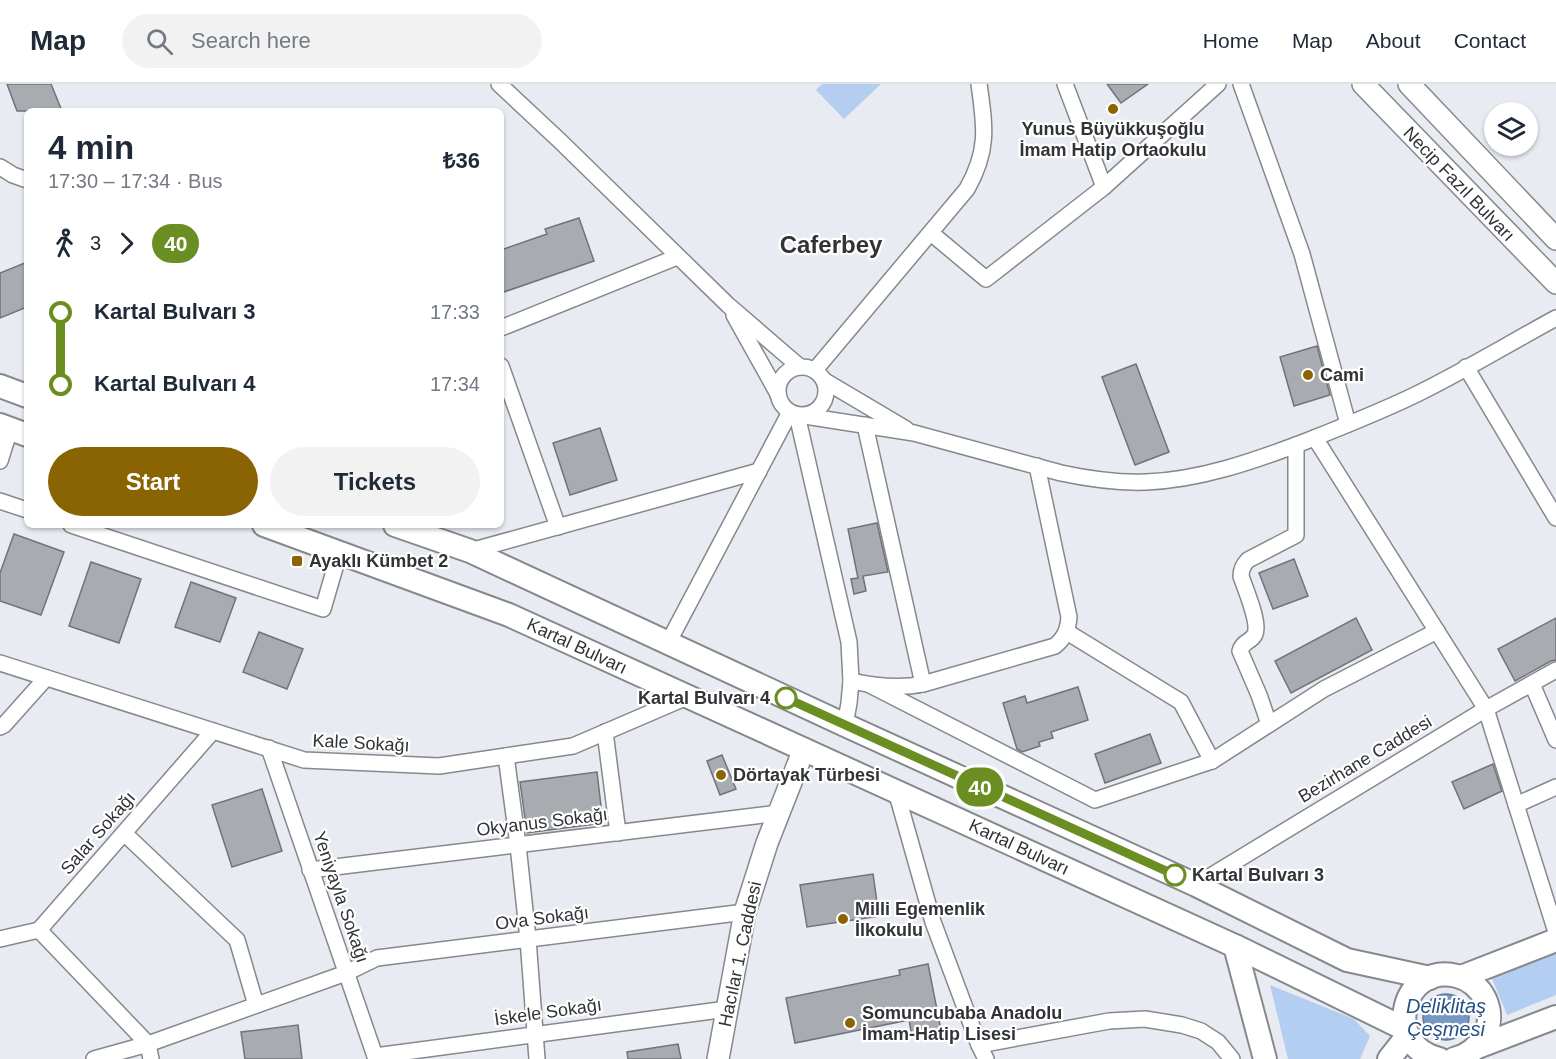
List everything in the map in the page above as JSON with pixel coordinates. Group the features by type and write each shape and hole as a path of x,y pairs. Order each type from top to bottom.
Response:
{"main road":[{"path":"0,386 24,395"},
{"name":"Kartal Bulvarı","path":"272,528 509,615 804,749 1235,946 1406,1032 1415,1046 1423,1053 1439,1059"},
{"path":"404,528 470,551 1196,885 1347,960 1430,978"},
{"path":"1461,977 1556,940"},
{"path":"1235,946 1265,1059"},
{"path":"1389,1059 1406,1032 1404,1018 1408,998 1421,983 1440,975 1461,977 1470,982 1478,988 1488,1006 1488,1027 1485,1036 1463,1056"},
{"path":"1463,1056 1556,1017"}],"street":[{"path":"499,84 728,305 813,373 914,433"},
{"path":"813,373 967,189 980,161 985,131 979,84"},
{"path":"1065,84 1104,187"},
{"path":"931,232 986,279 1104,187 1218,84"},
{"path":"1241,84 1302,254 1348,424"},
{"name":"Necip Fazıl Bulvarı","path":"1363,84 1556,283"},
{"name":"Necip Fazıl Bulvarı","path":"1409,84 1556,238"},
{"path":"0,167 24,179"},
{"path":"504,327 677,257"},
{"path":"728,305 784,408 797,414 914,433 1084,478 1109,482 1147,482 1182,478 1255,460 1296,445 1418,393 1556,318"},
{"path":"1467,367 1556,518"},
{"path":"777,394 781,379 792,369 813,373 827,388 824,404 812,414 797,414"},
{"path":"504,374 558,527"},
{"path":"668,643 759,471 797,414"},
{"path":"797,414 846,625 851,659 851,681 845,725"},
{"path":"865,425 923,684"},
{"path":"0,461 12,430"},
{"path":"1315,438 1486,709 1556,932"},
{"path":"1269,724 1240,651 1242,646 1253,638 1257,625 1240,576 1248,560 1296,535 1296,445"},
{"path":"851,681 870,685 909,687 1060,642 1069,624 1068,609 1037,466"},
{"path":"470,551 759,471"},
{"path":"0,501 24,509"},
{"path":"80,528 323,609 339,554"},
{"path":"870,685 1095,800 1212,760 1324,688 1437,631"},
{"path":"1067,632 1181,702 1212,760"},
{"name":"Kale Sokağı","path":"0,663 304,760 440,766 573,746 687,697"},
{"name":"Bezirhane Caddesi","path":"1196,885 1486,709 1556,670"},
{"path":"0,727 46,678"},
{"path":"1532,684 1556,740"},
{"name":"Salar Sokağı","path":"39,930 213,731"},
{"path":"605,732 618,833"},
{"name":"Yeniyayla Sokağı","path":"268,748 375,1057"},
{"name":"Hacılar 1. Caddesi","path":"718,1059 745,912 767,843 804,749"},
{"path":"506,756 528,939 537,1059"},
{"path":"1516,805 1556,788"},
{"path":"896,791 933,922 983,1052 1108,1021 1144,1019 1182,1025 1201,1031 1218,1042 1232,1059"},
{"name":"Okyanus Sokağı","path":"310,870 778,813"},
{"path":"124,833 237,940 256,1005"},
{"name":"Ova Sokağı","path":"94,1059 150,1052 256,1005 346,973 377,958 745,912"},
{"path":"0,939 39,930 150,1052"},
{"name":"İskele Sokağı","path":"375,1057 727,1009"}],"shaded area":[{"path":"822,84 881,84 844,119 816,90"},
{"path":"1556,950 1556,995 1507,1015 1491,976"},
{"path":"1270,985 1354,1019 1370,1036 1360,1059 1288,1059"}],"water":[{"name":"Deliklitaş Çeşmesi","path":"1446,994 1462,1001 1469,1017 1462,1033 1446,1040 1430,1033 1423,1017 1430,1001"}],"building":[{"path":"7,84 51,84 61,108 24,108 24,111 17,111"},
{"path":"1107,84 1148,84 1121,103"},
{"path":"579,218 594,261 504,292 504,249 547,234 545,229"},
{"path":"24,263 24,308 0,318 0,273"},
{"name":"Cami","path":"1317,346 1330,395 1294,406 1280,357"},
{"path":"1136,364 1169,452 1135,465 1102,377"},
{"path":"600,428 617,480 570,495 553,443"},
{"path":"877,523 888,572 863,576 866,591 854,594 851,579 858,578 848,529"},
{"path":"14,534 64,552 41,615 0,601 0,573"},
{"path":"1294,559 1308,596 1273,609 1259,573"},
{"path":"91,562 141,579 119,643 69,626"},
{"path":"191,582 236,598 220,642 175,627"},
{"path":"1356,618 1372,650 1291,693 1275,661"},
{"path":"1556,618 1556,660 1515,681 1498,649"},
{"path":"259,632 303,649 287,689 243,672"},
{"path":"1078,687 1088,720 1051,732 1053,738 1039,742 1040,746 1022,752 1017,749 1003,703 1025,696 1027,703"},
{"path":"1150,734 1161,763 1105,783 1095,754"},
{"name":"Dörtayak Türbesi","path":"722,755 736,789 720,795 707,761"},
{"path":"1493,764 1502,791 1464,809 1452,782"},
{"path":"597,772 603,823 527,833 520,782"},
{"path":"262,789 282,851 232,867 212,805"},
{"path":"873,874 879,916 807,927 800,885"},
{"path":"928,964 941,1030 912,1036 909,1020 795,1043 786,998 900,975 899,970"},
{"path":"298,1025 302,1059 245,1059 241,1032"},
{"path":"678,1044 681,1059 628,1059 627,1052"}],"bus line":[{"name":"40","path":"786,698 1175,875"}],"place":[{"name":"Yunus Büyükkuşoğlu İmam Hatip Ortaokulu","path":"1113,109"},
{"name":"Cami","path":"1308,375"},
{"name":"Ayaklı Kümbet 2","path":"297,561"},
{"name":"Kartal Bulvarı 4","path":"786,698"},
{"name":"Dörtayak Türbesi","path":"721,775"},
{"name":"Kartal Bulvarı 3","path":"1175,875"},
{"name":"Milli Egemenlik İlkokulu","path":"843,919"},
{"name":"Somuncubaba Anadolu İmam-Hatip Lisesi","path":"850,1023"}],"district":[{"name":"Caferbey","path":"831,245"}]}
